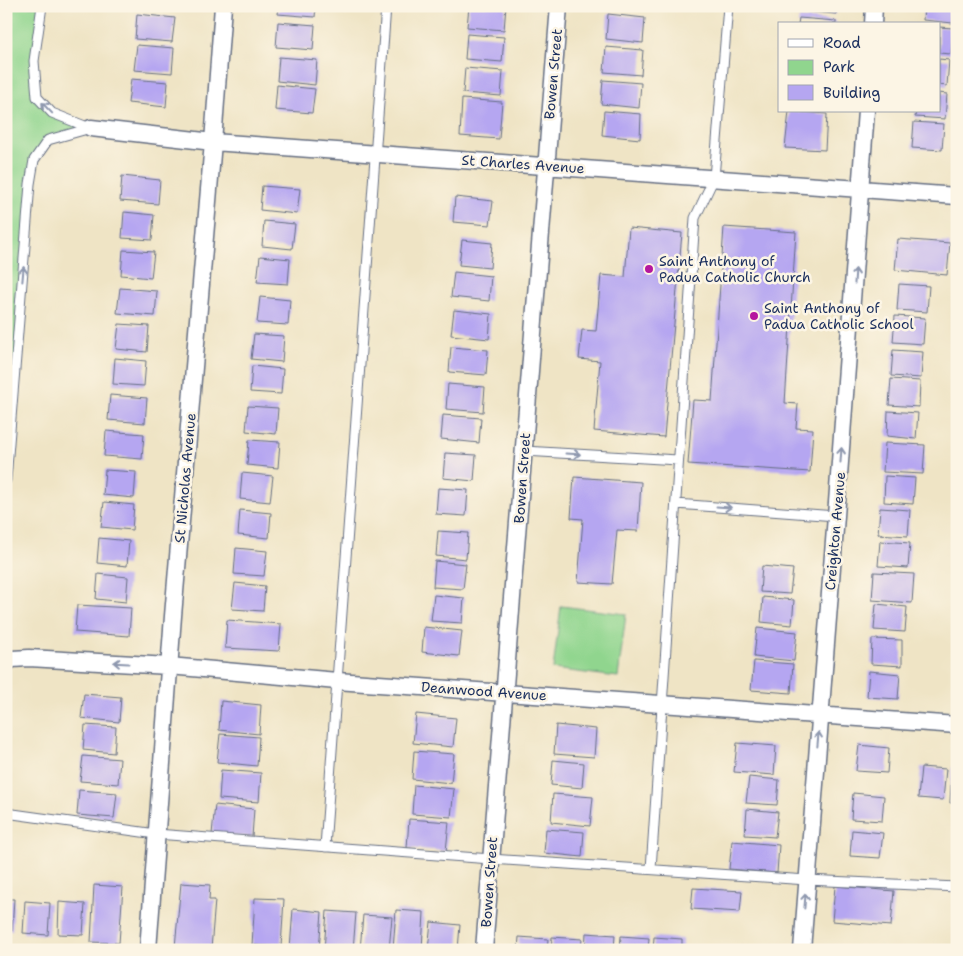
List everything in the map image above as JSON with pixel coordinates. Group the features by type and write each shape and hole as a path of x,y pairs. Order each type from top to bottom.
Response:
{"street":[{"name":"St Nicholas Avenue","path":"148,950 169,666 223,6"},
{"name":"Bowen Street","path":"484,950 559,6"},
{"path":"873,22 874,6"},
{"name":"Creighton Avenue","path":"802,950 866,112"},
{"name":"St Charles Avenue","path":"90,128 213,142 957,196"},
{"name":"Deanwood Avenue","path":"8,658 169,666 337,681 957,725"}],"lane":[{"path":"42,6 34,61 37,97 52,113 90,128"},
{"path":"325,847 386,6"},
{"path":"651,869 695,218 714,178 728,6"},
{"path":"6,480 34,160 48,140 90,128"},
{"path":"524,451 678,460"},
{"path":"676,504 836,516"},
{"path":"6,813 156,834 491,859 957,888"}],"green space":[{"path":"6,6 42,6 34,61 37,97 52,113 91,128 48,140 34,160 6,480"},
{"path":"561,606 626,614 618,677 553,669"}],"building":[{"path":"279,6 316,6 315,17 278,14"},
{"path":"469,6 506,6 504,30 467,27"},
{"path":"618,6 648,6 647,10 618,8"},
{"path":"799,6 837,6 836,14 799,11"},
{"path":"924,6 954,6 953,23 923,20"},
{"path":"137,14 175,18 172,42 135,39"},
{"path":"608,14 645,18 643,43 606,39"},
{"path":"799,18 836,21 836,22 798,22"},
{"path":"278,22 315,25 313,50 276,47"},
{"path":"940,27 953,28 951,54 940,53"},
{"path":"467,34 504,37 502,62 465,59"},
{"path":"137,45 174,48 172,73 134,70"},
{"path":"606,47 643,50 641,75 604,72"},
{"path":"279,57 317,60 315,85 277,81"},
{"path":"940,59 949,60 947,86 940,85"},
{"path":"465,68 503,71 501,96 463,93"},
{"path":"131,79 168,82 166,107 128,103"},
{"path":"603,80 641,83 639,108 601,104"},
{"path":"277,85 315,89 312,113 275,110"},
{"path":"940,93 947,94 945,119 915,117 916,112 940,112"},
{"path":"462,99 502,102 499,139 460,136"},
{"path":"604,111 641,114 640,139 602,135"},
{"path":"789,112 827,114 825,150 785,148"},
{"path":"914,122 944,124 942,150 912,148"},
{"path":"122,176 160,180 158,204 120,201"},
{"path":"262,186 300,189 297,214 260,210"},
{"path":"455,197 493,201 490,225 453,222"},
{"path":"124,212 154,215 152,240 122,238"},
{"path":"264,221 295,224 292,249 262,246"},
{"name":"Saint Anthony of Padua Catholic School","path":"724,227 796,232 785,403 798,404 796,428 813,429 810,472 688,464 693,400 712,401"},
{"path":"629,228 682,233 664,437 594,431 600,361 579,359 582,330 596,331 601,275 625,277"},
{"path":"898,239 950,243 947,275 895,270"},
{"path":"462,240 492,243 490,268 459,265"},
{"path":"123,250 154,252 151,278 121,275"},
{"path":"260,256 290,259 288,284 257,282"},
{"path":"454,272 491,276 489,301 451,297"},
{"path":"899,284 929,286 927,312 897,310"},
{"path":"120,288 157,291 155,316 117,313"},
{"path":"260,297 290,300 288,325 257,323"},
{"path":"454,310 491,314 489,339 451,335"},
{"path":"895,316 925,318 923,344 893,342"},
{"path":"119,324 149,326 147,352 116,349"},
{"path":"254,334 284,336 282,362 251,359"},
{"path":"451,347 488,350 486,375 449,372"},
{"path":"893,350 923,352 921,378 891,376"},
{"path":"115,358 146,361 144,386 113,384"},
{"path":"252,366 283,369 281,394 250,392"},
{"path":"891,379 920,381 919,407 889,405"},
{"path":"448,384 485,387 483,412 446,409"},
{"path":"110,395 147,398 145,423 108,420"},
{"path":"248,406 278,408 276,434 246,431"},
{"path":"888,411 918,413 916,439 887,436"},
{"path":"443,415 481,418 479,443 441,439"},
{"path":"106,431 144,434 142,459 104,456"},
{"path":"249,440 280,442 278,468 247,465"},
{"path":"885,443 925,445 923,474 883,472"},
{"path":"445,453 476,455 474,481 443,478"},
{"path":"105,470 136,472 134,498 103,495"},
{"path":"242,473 273,476 270,502 240,499"},
{"path":"885,476 915,478 913,504 884,502"},
{"path":"574,477 641,482 638,531 617,530 612,584 578,582 583,519 571,518"},
{"path":"438,488 468,490 466,516 436,514"},
{"path":"104,502 134,505 132,530 101,527"},
{"path":"880,508 910,510 908,536 878,534"},
{"path":"240,510 271,513 269,538 238,535"},
{"path":"438,531 468,533 466,559 436,556"},
{"path":"99,538 129,541 127,566 97,563"},
{"path":"880,541 910,543 908,568 878,566"},
{"path":"236,548 267,551 264,576 234,574"},
{"path":"435,561 466,564 463,589 433,587"},
{"path":"762,566 793,569 790,594 760,592"},
{"path":"874,572 914,574 912,603 872,600"},
{"path":"98,574 128,577 126,602 96,599"},
{"path":"235,583 265,586 263,611 232,609"},
{"path":"434,595 464,598 462,623 431,621"},
{"path":"763,597 794,600 792,625 761,622"},
{"path":"876,604 907,607 905,632 874,630"},
{"path":"77,605 131,608 129,636 75,632"},
{"path":"227,620 281,624 279,651 225,648"},
{"path":"424,627 462,631 459,656 422,652"},
{"path":"757,628 797,632 794,661 754,657"},
{"path":"872,639 902,640 902,666 871,664"},
{"path":"754,661 793,664 791,693 751,690"},
{"path":"869,671 900,674 898,699 867,697"},
{"path":"84,694 121,697 119,722 81,718"},
{"path":"221,701 261,705 259,734 219,730"},
{"path":"416,714 456,718 453,747 413,743"},
{"path":"85,725 116,727 114,753 83,750"},
{"path":"556,725 596,729 594,757 554,754"},
{"path":"220,734 259,737 257,766 217,762"},
{"path":"737,743 776,746 774,775 734,772"},
{"path":"859,745 889,748 887,773 856,771"},
{"path":"414,751 454,754 451,783 412,779"},
{"path":"83,756 120,759 118,784 80,781"},
{"path":"553,760 584,763 582,788 551,785"},
{"path":"921,767 946,769 943,800 918,798"},
{"path":"952,767 957,768 957,803 950,803"},
{"path":"221,770 261,773 259,802 219,799"},
{"path":"749,777 779,780 777,805 746,803"},
{"path":"414,785 454,789 451,817 412,814"},
{"path":"79,790 117,793 114,818 77,815"},
{"path":"853,793 884,796 882,821 851,819"},
{"path":"553,794 593,797 590,826 551,822"},
{"path":"215,805 254,809 252,837 212,834"},
{"path":"747,809 778,812 775,837 745,835"},
{"path":"409,819 449,822 446,851 407,848"},
{"path":"546,829 584,832 582,857 544,853"},
{"path":"852,830 883,833 880,858 850,856"},
{"path":"732,841 779,845 777,873 729,869"},
{"path":"181,883 210,885 209,900 215,900 211,949 175,947"},
{"path":"94,885 123,887 119,943 91,942"},
{"path":"835,886 894,891 891,926 832,921"},
{"path":"693,888 742,891 740,912 691,909"},
{"path":"255,898 284,899 281,947 252,945"},
{"path":"6,899 14,899 12,931 6,931"},
{"path":"25,901 50,903 48,935 23,933"},
{"path":"59,902 85,904 83,935 58,934"},
{"path":"293,909 322,912 319,950 290,949"},
{"path":"396,910 424,912 422,950 393,950"},
{"path":"327,911 356,913 353,950 324,950"},
{"path":"363,915 392,917 389,950 360,950"},
{"path":"431,922 460,925 458,950 428,950"},
{"path":"586,933 615,935 614,950 585,950"},
{"path":"621,936 649,938 648,950 620,950"},
{"path":"519,937 548,939 547,950 518,950"},
{"path":"552,937 582,939 581,950 551,950"},
{"path":"654,937 682,939 682,950 653,950"}],"place":[{"name":"Saint Anthony of Padua Catholic Church","path":"649,269"},
{"name":"Saint Anthony of Padua Catholic School","path":"754,316"}]}
